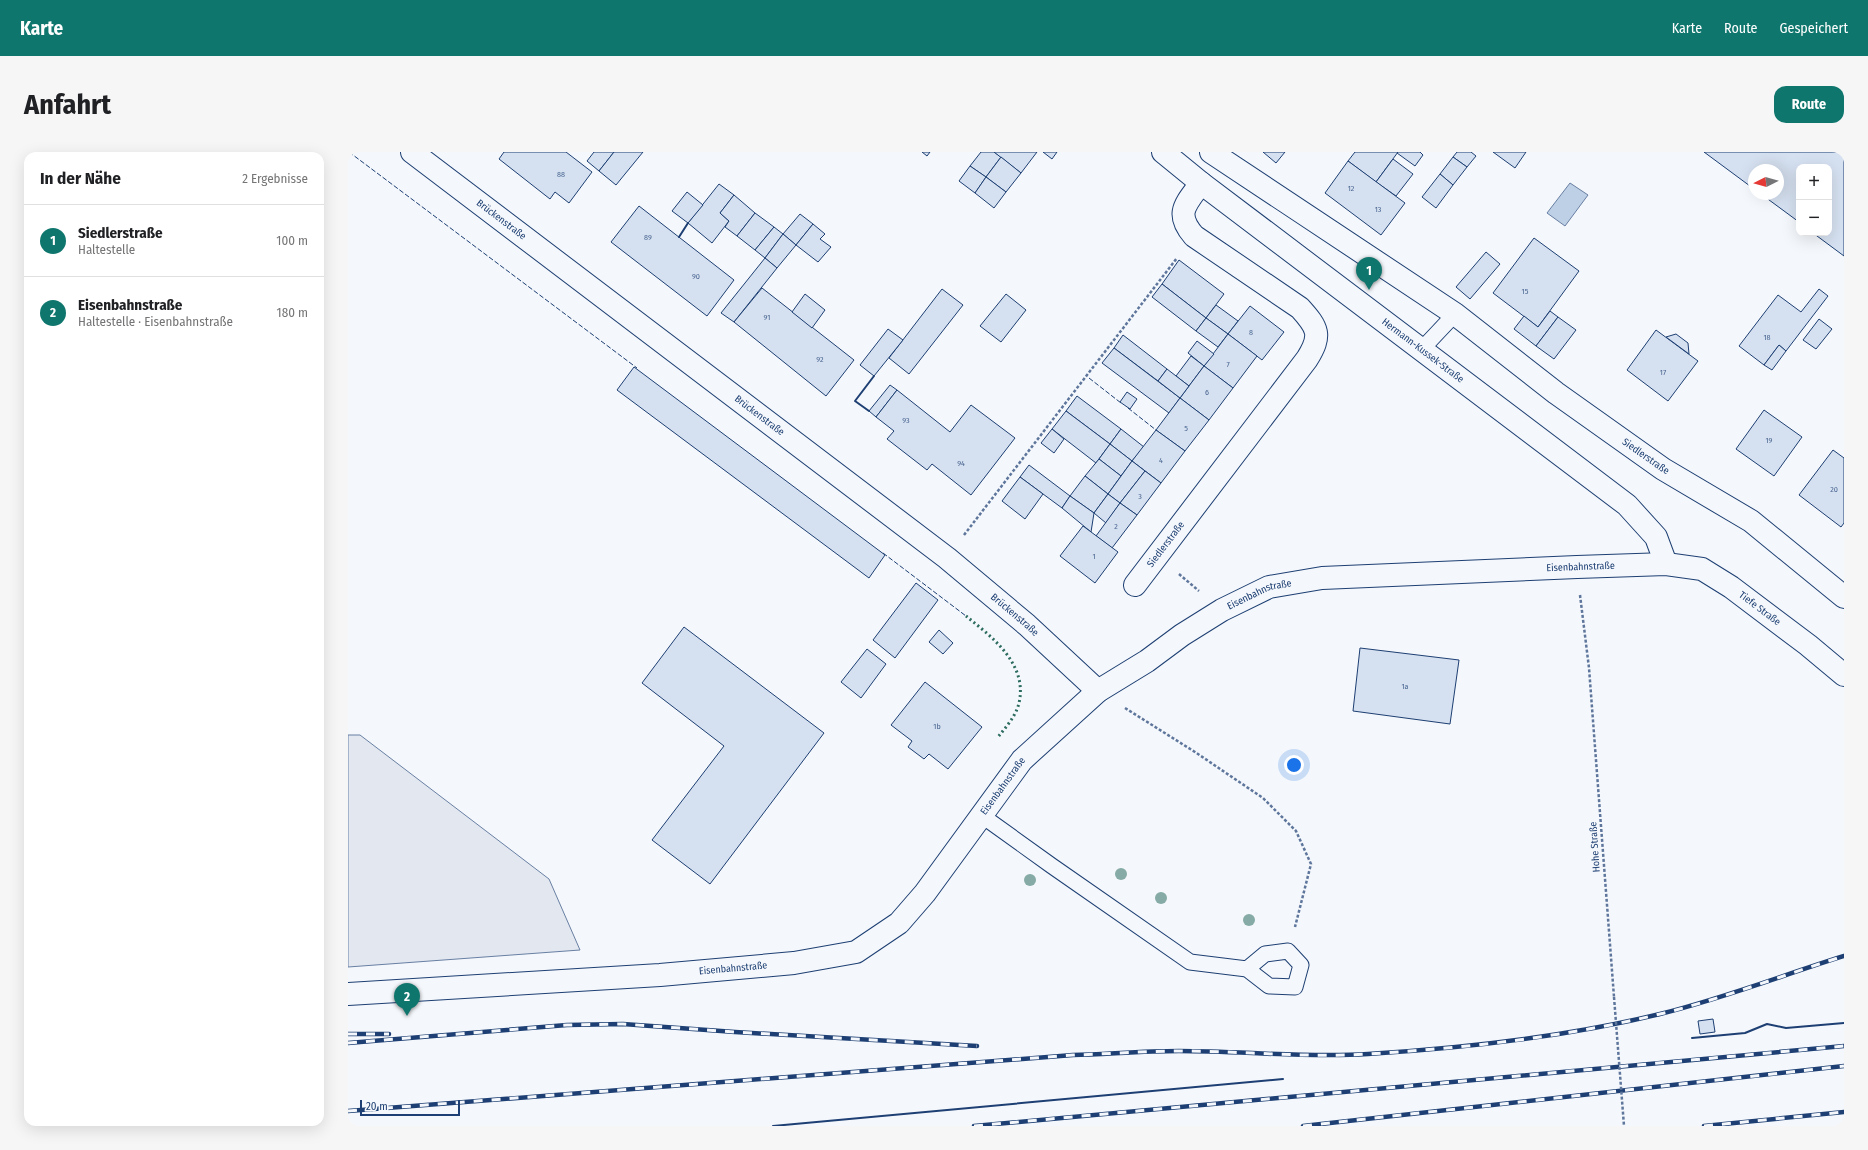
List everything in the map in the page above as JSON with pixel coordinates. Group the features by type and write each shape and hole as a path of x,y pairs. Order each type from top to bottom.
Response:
{"street":[{"name":"Brückenstraße","path":"412,152 947,558 1028,625 1098,691"},
{"name":"Hermann-Kussek-Straße","path":"1163,152 1201,183 1627,505 1656,538 1666,564"},
{"name":"Siedlerstraße","path":"1211,152 1455,314 1556,393 1663,468 1751,521 1844,597"},
{"name":"Siedlerstraße","path":"1135,584 1307,359 1313,349 1317,336 1312,322 1300,308 1194,236 1185,225 1183,214 1185,204 1201,183"},
{"name":"Eisenbahnstraße","path":"348,994 668,974 794,963 856,952 899,923 925,893 1022,760 1098,691 1147,661 1222,610 1269,587 1322,578 1666,564"},
{"name":"Tiefe Straße","path":"1666,564 1702,569 1736,591 1808,645 1844,675"}],"lane":[{"path":"1422,349 1455,314"},
{"path":"981,815 1190,962 1247,969 1268,986 1295,987 1301,965 1288,951 1265,954 1247,969"}],"path":[{"path":"947,558 1194,236"},
{"path":"1157,556 1222,610"},
{"name":"Hohe Straße","path":"1577,567 1589,668 1624,1126"},
{"path":"1098,691 1195,752 1263,798 1296,830 1311,864 1304,899 1288,951"}],"shaded area":[{"path":"348,735 360,735 549,879 580,950 348,967"}],"water":[{"path":"1570,183 1588,195 1565,226 1547,213"}],"building":[{"path":"504,152 566,152 592,172 569,203 555,192 550,199 499,159"},
{"path":"594,152 614,152 599,171 587,161"},
{"path":"614,152 643,152 616,185 599,171"},
{"path":"922,152 930,152 927,156"},
{"path":"981,152 994,152 1001,157 986,177 970,166"},
{"path":"994,152 1037,152 1021,173"},
{"path":"1043,152 1057,152 1052,159"},
{"path":"1263,152 1285,152 1276,163"},
{"path":"1355,152 1398,152 1376,182 1348,161"},
{"path":"1420,152 1423,155 1415,166 1397,153"},
{"path":"1457,152 1471,152 1476,156 1467,167 1453,157"},
{"path":"1493,152 1526,152 1515,168"},
{"path":"1704,152 1844,152 1844,256 1817,236 1832,236 1832,164 1796,164 1796,220 1769,200 1784,200 1784,164 1748,164 1748,185"},
{"path":"1001,157 1021,173 1006,192 986,177"},
{"path":"1453,157 1467,167 1453,185 1440,174"},
{"path":"1393,159 1413,174 1396,196 1376,182"},
{"path":"1348,161 1405,203 1381,235 1325,193"},
{"path":"970,166 986,177 975,193 959,181"},
{"path":"1440,174 1453,185 1436,208 1422,197"},
{"path":"986,177 1006,192 994,208 975,193"},
{"path":"719,184 734,195 720,213 729,221 712,243 688,223"},
{"path":"687,192 703,205 688,223 672,211"},
{"path":"734,195 755,213 737,236 725,227 729,221 720,213"},
{"path":"639,206 734,280 707,316 611,242"},
{"path":"755,213 774,227 755,250 737,236"},
{"path":"800,214 813,224 796,245 783,234"},
{"path":"813,224 825,234 820,239 831,247 818,262 796,245"},
{"path":"774,227 783,234 765,258 755,250"},
{"path":"783,234 796,245 777,268 765,258"},
{"path":"1534,238 1579,271 1538,327 1493,293"},
{"path":"1486,252 1500,264 1470,299 1456,287"},
{"path":"765,258 777,268 734,322 721,313"},
{"path":"1179,260 1224,294 1206,318 1162,284"},
{"path":"1162,284 1206,318 1196,331 1152,297"},
{"path":"762,288 854,360 826,396 734,322"},
{"path":"942,289 963,305 909,374 889,358"},
{"path":"1819,289 1828,296 1786,351 1779,345 1764,365 1739,346 1778,295 1801,312"},
{"path":"805,294 825,310 812,328 792,312"},
{"path":"1006,294 1026,310 1001,342 980,326"},
{"path":"1216,305 1238,321 1228,334 1206,318"},
{"path":"1250,306 1284,332 1262,360 1228,334"},
{"path":"1550,311 1558,317 1536,346 1514,329 1524,316 1538,327"},
{"path":"1558,317 1576,330 1554,359 1536,346"},
{"path":"1206,318 1228,334 1218,347 1196,331"},
{"path":"1819,319 1832,329 1816,349 1803,340"},
{"path":"888,329 903,340 874,376 860,365"},
{"path":"1656,330 1698,361 1668,401 1627,370"},
{"path":"1228,334 1257,356 1233,388 1204,366"},
{"path":"1676,334 1688,343 1689,354 1666,337"},
{"path":"1123,335 1167,369 1158,381 1114,348"},
{"path":"1197,341 1214,354 1204,366 1188,353"},
{"path":"1779,345 1786,351 1772,370 1764,365"},
{"path":"1114,348 1180,398 1169,413 1102,363"},
{"path":"1191,356 1204,366 1189,386 1176,376"},
{"path":"1204,366 1233,388 1209,420 1180,398"},
{"path":"634,367 885,555 869,578 617,390"},
{"path":"1167,369 1189,386 1180,398 1158,381"},
{"path":"890,385 897,390 876,417 869,411"},
{"path":"897,390 950,432 971,405 1015,438 971,495 932,464 927,470 887,439 894,431 876,417"},
{"path":"1127,392 1137,399 1130,409 1120,402"},
{"path":"1077,396 1121,429 1110,444 1066,411"},
{"path":"1180,398 1209,420 1185,451 1156,430"},
{"path":"1764,410 1802,437 1774,476 1736,449"},
{"path":"1066,411 1110,444 1096,463 1052,429"},
{"path":"1052,429 1064,439 1054,453 1041,443"},
{"path":"1121,429 1144,447 1132,461 1110,444"},
{"path":"1156,430 1185,451 1161,483 1132,461"},
{"path":"1110,444 1132,461 1121,476 1099,459"},
{"path":"1833,450 1844,458 1844,523 1841,527 1799,495"},
{"path":"1099,459 1121,476 1108,494 1085,476"},
{"path":"1132,461 1145,471 1120,503 1108,494"},
{"path":"1029,465 1070,496 1062,508 1020,477"},
{"path":"1145,471 1161,483 1137,515 1120,503"},
{"path":"1085,476 1108,494 1094,513 1070,496"},
{"path":"1020,477 1043,494 1025,519 1002,501"},
{"path":"1108,494 1120,503 1106,523 1094,513"},
{"path":"1070,496 1094,513 1091,532 1062,508"},
{"path":"1120,503 1137,515 1112,548 1096,536"},
{"path":"1083,526 1118,552 1095,583 1060,556"},
{"path":"916,583 938,600 895,658 873,640"},
{"path":"684,627 824,733 710,884 652,840 724,746 642,683"},
{"path":"939,630 953,643 943,654 929,642"},
{"path":"1360,648 1459,660 1450,724 1353,711"},
{"path":"867,649 886,664 861,698 841,682"},
{"path":"925,682 982,727 948,769 929,754 924,759 908,747 912,741 891,725"},
{"path":"1713,1019 1715,1032 1700,1034 1698,1021"}],"railway":[{"path":"348,1111 1073,1055 1153,1051 1344,1055 1405,1052 1478,1045 1588,1029 1660,1014 1729,994 1844,956"},
{"path":"348,1043 567,1025 623,1024 977,1046"},
{"path":"348,1034 389,1034"},
{"path":"974,1126 1844,1046"},
{"path":"1303,1126 1844,1066"},
{"path":"1704,1126 1844,1112"}],"hedge":[{"path":"966,616 997,642 1013,664 1018,676 1020,689 1018,708 998,737"}],"fence":[{"path":"349,152 637,368"},
{"path":"1089,378 1121,403"},
{"path":"1128,408 1156,430"},
{"path":"883,553 966,616"}],"wall":[{"path":"679,237 688,223"},
{"path":"869,411 855,401 874,376"},
{"path":"1692,1038 1745,1033 1767,1024 1786,1028 1844,1023"},
{"path":"773,1126 1283,1079"}],"place":[{"name":"Siedlerstraße","path":"1369,290"},
{"name":"Eisenbahnstraße","path":"407,1016"}]}
